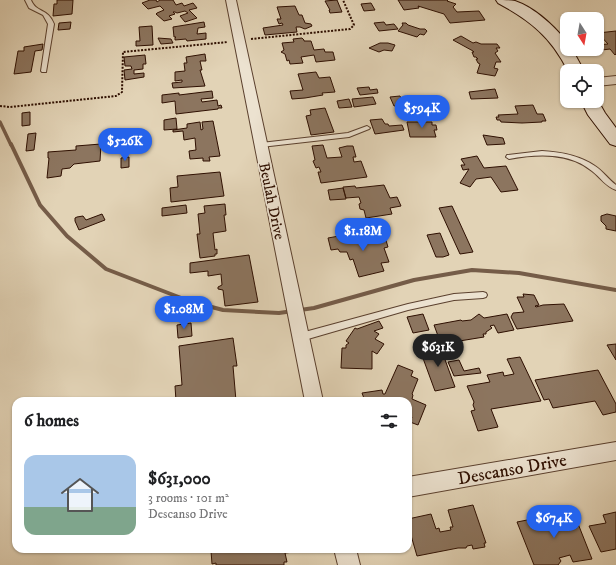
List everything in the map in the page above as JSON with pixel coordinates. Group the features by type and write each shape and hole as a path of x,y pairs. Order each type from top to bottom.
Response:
{"main road":[{"path":"503,0 536,18 548,28 562,45 572,64"},
{"path":"594,108 616,140"}],"street":[{"name":"Beulah Drive","path":"231,0 313,397"},
{"path":"604,81 616,80"},
{"name":"Descanso Drive","path":"412,486 616,451"},
{"path":"346,553 348,565"}],"lane":[{"path":"28,0 31,7 43,12 51,24 44,71"},
{"path":"261,145 349,135 367,128"},
{"path":"509,157 526,154 551,154 576,158 593,168 616,188"},
{"path":"301,338 408,307 454,297 483,295"}],"path":[{"path":"248,40 350,29 354,25 343,0"},
{"path":"0,106 10,107 116,96 122,92 123,52 230,41"}],"building":[{"path":"57,0 73,0 72,14 53,16 54,4 57,4"},
{"path":"150,0 156,0 157,2 160,0 173,0 176,5 182,3 184,6 193,3 197,8 189,10 197,18 185,22 180,16 188,13 185,11 177,13 173,12 175,14 169,16 172,19 164,21 156,14 164,10 160,6 148,9 142,3"},
{"path":"337,0 342,12 330,13 325,1"},
{"path":"398,0 448,0 447,1 456,4 453,7 457,12 479,11 485,20 450,23 444,14 418,6 419,8 404,10"},
{"path":"371,3 375,10 364,11 361,4"},
{"path":"295,6 299,15 302,15 305,23 311,24 312,26 305,29 296,27 297,32 265,35 263,28 283,25 282,23 279,24 277,19 281,19 277,7"},
{"path":"71,22 70,29 58,30 59,23"},
{"path":"204,22 205,27 198,28 197,34 206,33 206,39 187,41 186,39 175,40 176,37 174,37 173,27"},
{"path":"384,22 386,25 394,24 398,29 379,31 374,23"},
{"path":"402,23 406,23 420,29 425,29 427,31 424,35 420,34 417,37 398,31 403,25"},
{"path":"152,26 153,45 136,46 136,41 140,41 139,27"},
{"path":"616,31 615,55 610,49 604,50 604,44 608,44 604,40 604,32"},
{"path":"461,36 473,43 497,44 500,48 496,48 498,51 495,53 501,62 496,62 494,68 498,69 495,76 477,73 480,64 476,59 478,59 474,57 472,52 474,52 453,40"},
{"path":"158,38 171,39 173,43 161,44"},
{"path":"302,38 304,41 311,41 314,50 324,49 325,52 333,52 335,60 316,62 314,55 301,57 303,63 290,64 289,60 287,61 285,54 281,52 284,50 282,43 294,42 293,39"},
{"path":"380,43 395,45 392,51 384,50 379,52 369,48"},
{"path":"43,44 42,50 35,51 31,72 14,74 18,51 24,51 24,47"},
{"path":"205,54 206,61 200,61 202,70 200,70 205,86 173,88 172,83 182,82 182,80 175,81 175,72 185,71 184,63 187,63 186,57"},
{"path":"145,55 146,64 143,64 143,69 134,70 134,74 144,73 144,77 125,80 124,70 132,69 131,66 125,66 124,57"},
{"path":"316,72 319,78 330,77 335,92 292,99 290,91 303,90 298,74"},
{"path":"369,87 370,90 377,89 378,93 360,95 357,88"},
{"path":"495,89 498,98 471,99 469,92"},
{"path":"212,91 213,98 201,99 202,102 217,100 218,106 221,105 222,108 176,114 175,101 162,103 162,95 179,93 179,95"},
{"path":"400,96 404,105 394,106 390,97"},
{"path":"373,97 376,104 354,107 352,99"},
{"path":"349,99 352,107 339,108 337,101"},
{"path":"533,105 537,114 543,114 546,121 522,123 501,122 500,120 497,120 496,117 499,117 498,115 518,114 515,106"},
{"path":"325,108 334,132 311,135 306,116 311,115 310,110"},
{"path":"30,112 30,125 22,126 22,113"},
{"path":"176,118 177,129 164,130 164,120"},
{"path":"382,119 385,124 388,124 389,126 402,125 404,130 375,134 370,120"},
{"path":"213,121 220,156 209,157 210,161 203,161 203,158 190,159 189,151 196,150 195,138 184,140 183,131 173,132 173,130 187,128 187,124 200,122 201,130 203,129 202,122"},
{"path":"407,122 432,122 432,125 436,125 437,130 434,130 436,137 410,137"},
{"path":"36,133 34,150 26,151 28,134"},
{"path":"483,135 503,138 505,144 487,145"},
{"path":"101,144 100,161 74,164 70,168 62,169 61,176 47,178 49,158 48,152 76,150 76,146"},
{"path":"323,145 327,158 342,157 339,148 353,146 356,157 353,157 354,162 361,161 367,177 321,183 318,172 321,172 319,167 316,168 313,161 315,160 312,146"},
{"path":"477,156 484,168 506,166 518,190 501,192 491,177 476,179 470,187 460,183 469,169 463,170 461,165 465,165 461,159"},
{"path":"129,157 129,167 121,168 121,158"},
{"path":"220,172 224,196 171,202 170,188 178,187 177,176"},
{"path":"384,185 390,198 397,197 401,206 390,208 392,214 366,218 364,210 360,209 359,204 361,203 359,197 346,198 343,187 355,186 356,188"},
{"path":"343,188 346,199 330,200 328,190"},
{"path":"225,204 226,215 224,215 226,231 213,233 215,250 217,249 217,254 215,254 215,256 200,258 197,234 200,234 198,214 205,213 204,206"},
{"path":"186,205 187,213 162,216 162,208"},
{"path":"452,206 473,252 460,254 439,208"},
{"path":"102,214 105,220 79,230 75,218 83,216 86,220"},
{"path":"607,214 616,216 616,231 606,229 606,226 601,221 601,216"},
{"path":"440,233 449,255 436,257 427,235"},
{"path":"350,234 352,240 384,234 388,247 384,248 389,262 381,263 384,271 359,277 353,259 350,260 347,252 340,252 338,249 331,250 328,238"},
{"path":"249,255 258,302 225,306 223,290 218,289 218,287 222,285 221,274 208,276 208,271 190,273 190,263"},
{"path":"523,294 534,295 539,305 535,306 536,307 543,305 564,304 573,321 517,329 511,317 513,313 524,312 517,297 524,297"},
{"path":"423,314 429,330 413,333 407,317"},
{"path":"479,314 484,318 507,314 514,330 498,333 494,325 490,326 492,328 486,332 486,334 483,334 484,337 441,344 434,325 461,320 471,320"},
{"path":"379,321 383,328 374,331 379,334 375,339 384,344 377,354 372,351 372,369 341,368 342,348 346,348 346,345 349,343 346,341 355,328 357,329"},
{"path":"191,323 192,336 178,338 177,325"},
{"path":"233,338 237,366 233,366 236,397 176,397 175,386 182,385 179,346"},
{"path":"616,344 616,360 607,345"},
{"path":"440,346 455,387 435,391 420,350"},
{"path":"520,357 541,401 491,409 498,427 478,431 471,411 475,410 473,405 474,402 467,386 490,382 487,375 503,372 504,376 514,374 507,359"},
{"path":"459,360 464,371 479,368 481,373 454,376 448,362"},
{"path":"398,365 413,371 411,376 418,379 412,394 413,395 412,399 412,397 364,397 362,393 382,390 383,394 385,394"},
{"path":"598,370 616,404 616,412 603,415 595,401 553,408 549,399 544,400 535,380"},
{"path":"412,399 426,405 418,425 412,423"},
{"path":"473,505 486,543 484,543 485,547 473,549 472,545 467,546 466,548 458,548 417,556 412,539 412,518 431,514 436,529 439,528 440,532 451,530 450,527 453,527 448,510"},
{"path":"573,511 592,559 573,562 570,555 559,558 561,561 558,565 534,565 517,522"},
{"path":"616,512 616,549 601,552 589,526 606,523 603,515"},
{"path":"211,553 285,553 287,562 284,562 284,565 212,564"}],"waterway":[{"path":"0,122 11,145"},
{"path":"11,144 40,205 67,236 106,269 189,301 223,310 279,313 314,308 414,280 472,270 519,273 616,290"}]}
